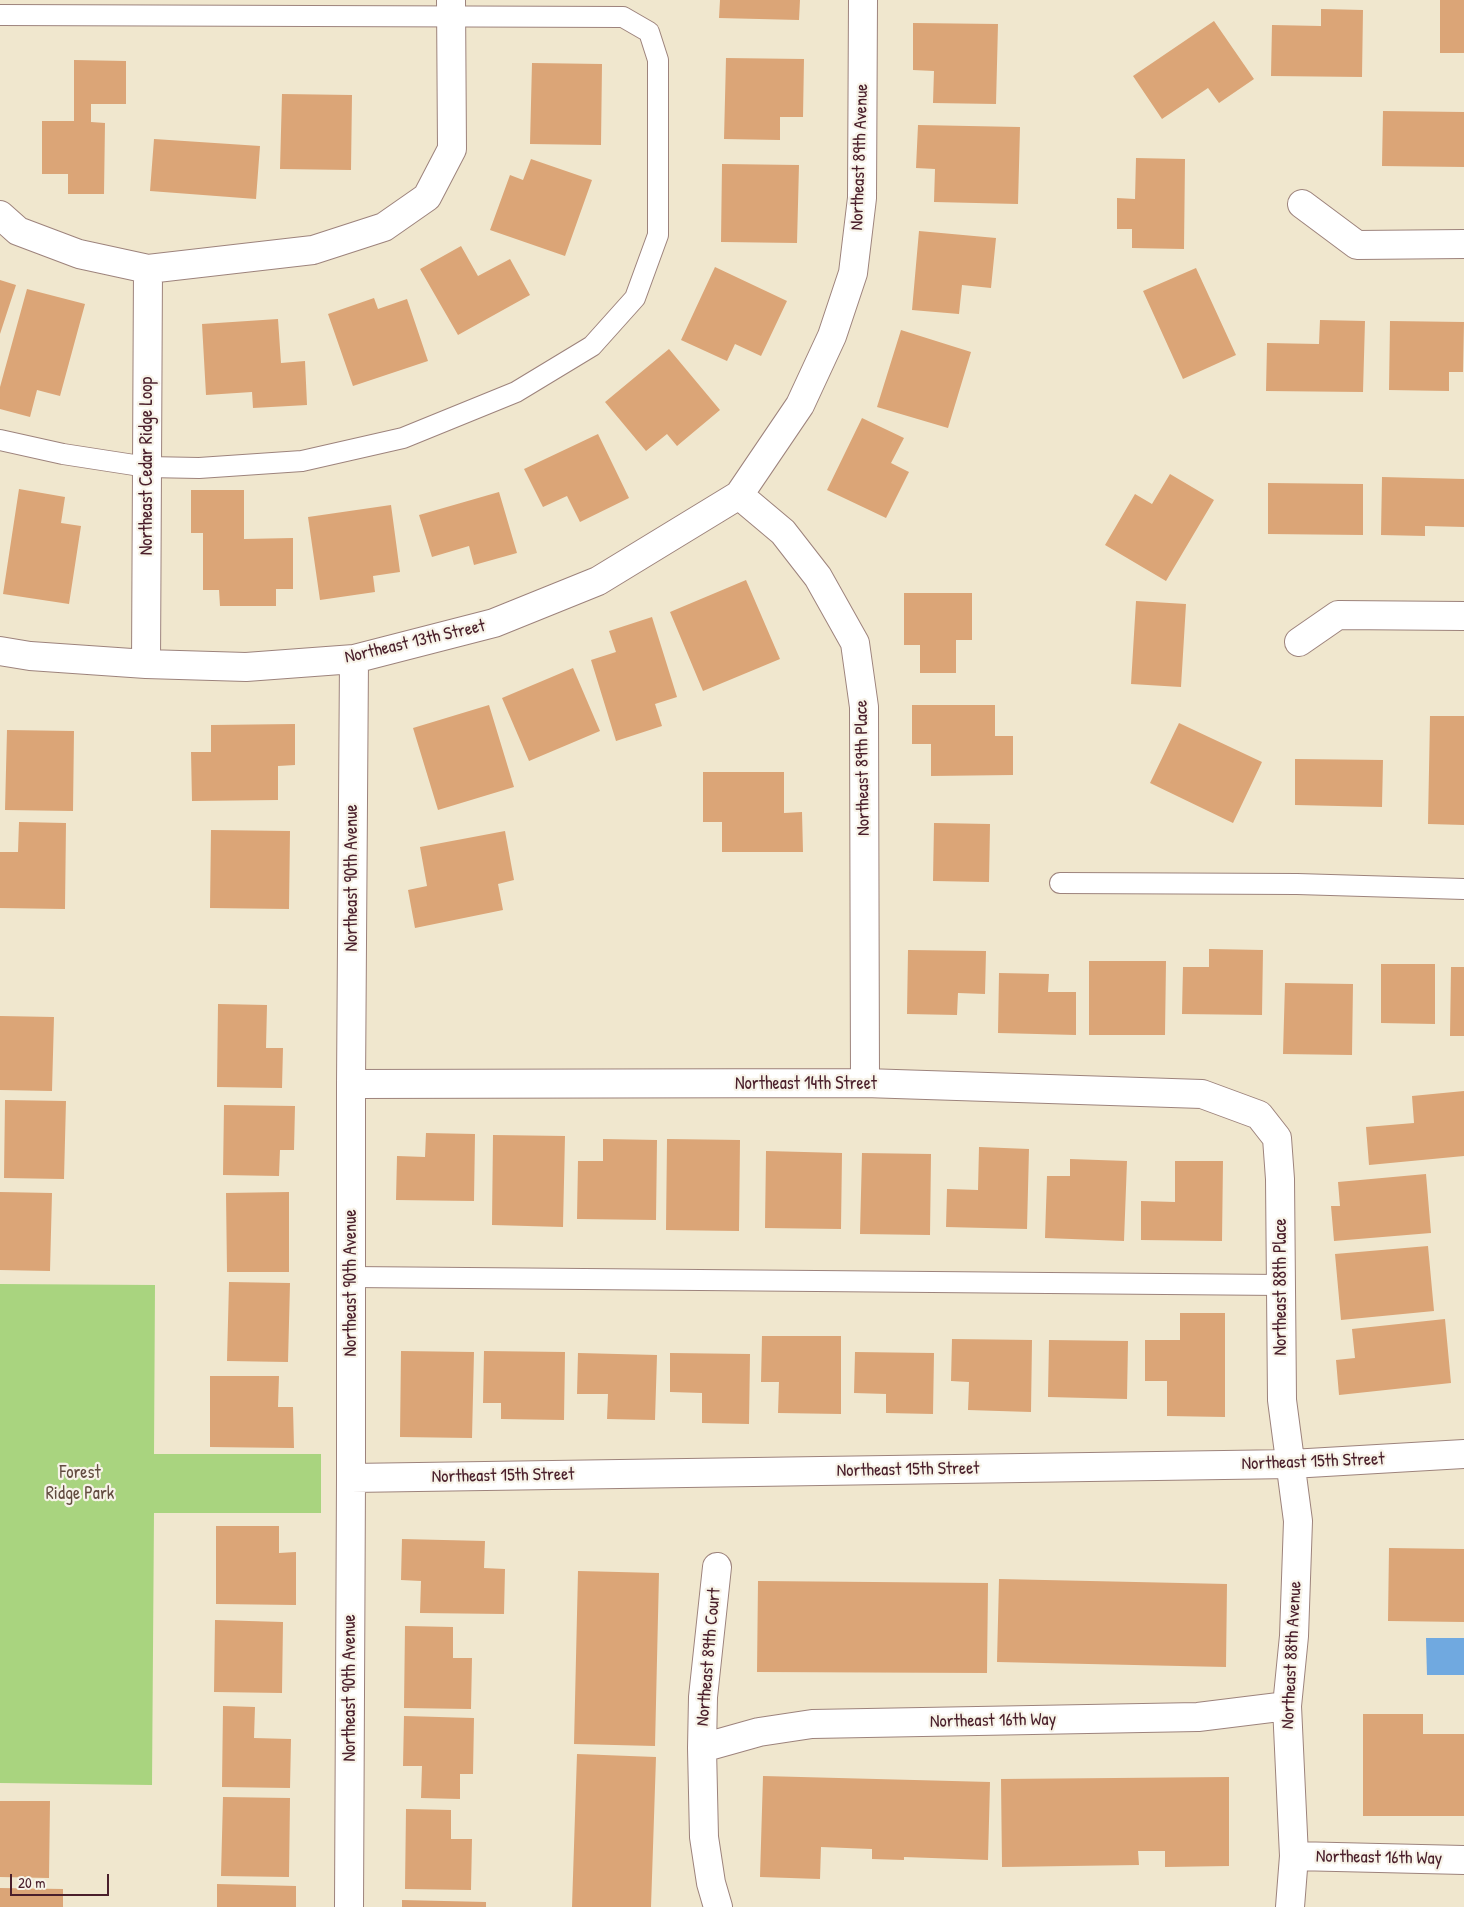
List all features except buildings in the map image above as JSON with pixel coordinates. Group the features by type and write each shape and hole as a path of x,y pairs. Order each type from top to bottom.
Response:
{"street":[{"name":"Northeast 89th Avenue","path":"740,495 800,405 832,336 853,273 862,198 863,0"},
{"path":"0,215 18,231 79,254 148,268 313,250 384,227 427,197 452,148 451,8"},
{"path":"1302,204 1358,245 1464,244"},
{"name":"Northeast Cedar Ridge Loop","path":"146,664 148,268"},
{"name":"Northeast 13th Street","path":"0,651 30,656 146,664 246,667 354,659 494,623 598,581 740,495"},
{"name":"Northeast 89th Place","path":"740,495 783,532 818,577 855,643 864,707 865,1083"},
{"path":"1299,642 1338,615 1464,616"},
{"name":"Northeast 90th Avenue","path":"349,1907 354,659"},
{"name":"Northeast 14th Street","path":"351,1084 865,1083 1202,1094 1259,1115"},
{"name":"Northeast 88th Place","path":"1259,1115 1277,1138 1280,1179 1282,1400 1291,1464"},
{"name":"Northeast 15th Street","path":"351,1478 1291,1464 1464,1454"},
{"name":"Northeast 88th Avenue","path":"1290,1907 1294,1856 1287,1706 1294,1636 1298,1521 1291,1464"},
{"name":"Northeast 89th Court","path":"702,1748 703,1697 717,1567"},
{"name":"Northeast 16th Way","path":"702,1748 759,1732 812,1724 1198,1717 1287,1706"},
{"path":"702,1748 704,1837 710,1883 718,1907"},
{"name":"Northeast 16th Way","path":"1294,1856 1464,1860"}],"lane":[{"path":"0,15 451,8 623,17 649,32 658,60 658,235 635,298 592,346 516,392 403,438 302,461 200,468 147,467 63,454 0,440"},
{"path":"1060,883 1297,884 1464,889"},
{"path":"351,1277 1281,1285"}],"green space":[{"name":"Forest Ridge Park","path":"0,1284 155,1285 154,1454 321,1454 321,1513 154,1513 152,1785 0,1783"}],"water":[{"path":"1426,1638 1464,1638 1464,1675 1427,1675"}]}
